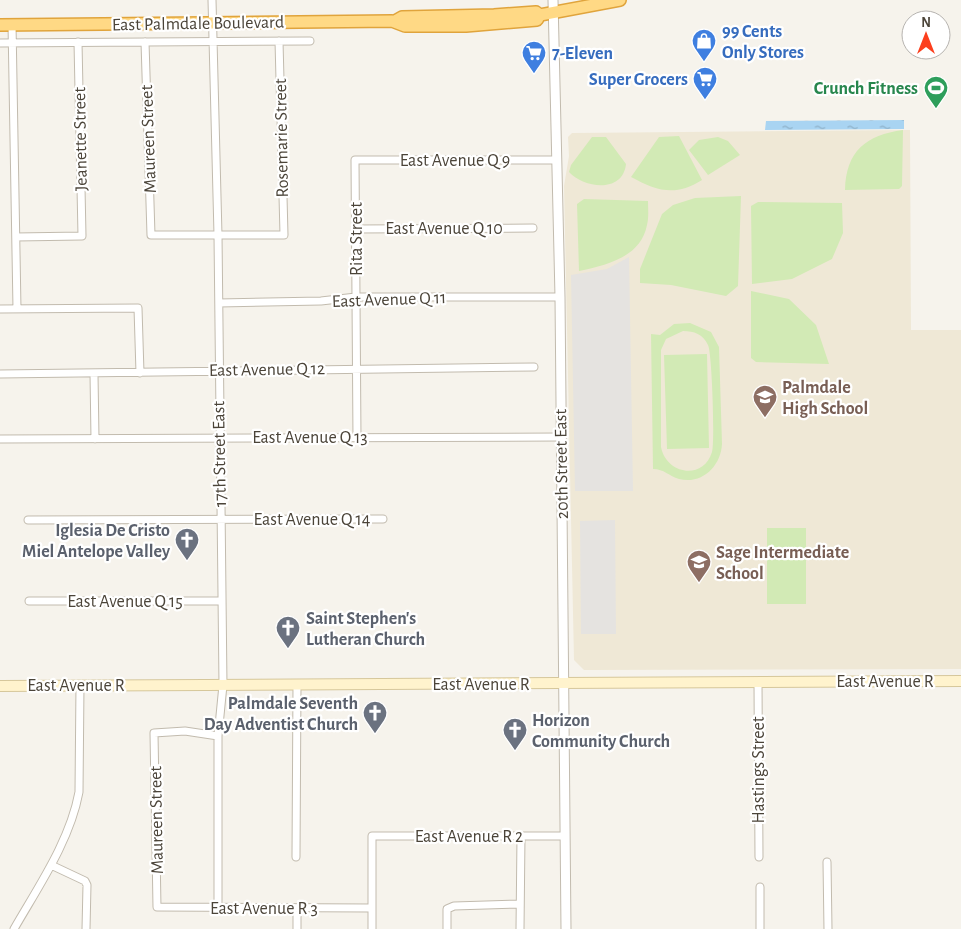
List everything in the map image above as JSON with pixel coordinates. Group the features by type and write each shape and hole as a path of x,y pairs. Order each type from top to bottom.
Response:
{"highway":[{"name":"East Palmdale Boulevard","path":"395,21 402,16 466,16 536,12 540,15 620,0"},
{"name":"East Palmdale Boulevard","path":"6,24 395,21 405,26 494,25 536,20 540,15"},
{"path":"422,26 430,21 457,19 466,16"}],"main road":[{"name":"East Avenue R","path":"0,686 961,681"}],"street":[{"name":"17th Street East","path":"212,0 218,235 223,685 218,736 218,908"},
{"name":"20th Street East","path":"553,0 555,160 560,297 566,929"},
{"path":"6,24 12,43 17,308"},
{"name":"Rosemarie Street","path":"218,235 284,235 279,41"},
{"name":"East Palmdale Boulevard","path":"0,43 310,41"},
{"name":"Jeanette Street","path":"16,237 82,236 78,42"},
{"name":"Maureen Street","path":"145,42 151,235 218,235"},
{"name":"East Avenue Q 9","path":"355,160 555,160"},
{"name":"Rita Street","path":"355,160 356,438"},
{"name":"East Avenue Q 10","path":"356,229 533,228"},
{"name":"East Avenue Q 11","path":"219,303 322,301 356,298 560,297"},
{"path":"0,309 138,308 140,373"},
{"name":"East Avenue Q 12","path":"0,374 534,367"},
{"path":"94,374 95,439"},
{"name":"East Avenue Q 13","path":"0,439 560,437"},
{"name":"East Avenue Q 14","path":"28,520 383,519"},
{"name":"East Avenue Q 15","path":"29,601 221,601"},
{"name":"Hastings Street","path":"758,682 759,857"},
{"path":"14,929 51,865 76,806 79,792 80,685"},
{"path":"296,857 297,685"},
{"name":"Maureen Street","path":"157,907 154,732 185,731 218,736"},
{"name":"East Avenue R 2","path":"372,908 372,836 565,836"},
{"path":"520,929 521,836"},
{"path":"828,862 828,929"},
{"path":"51,865 85,881 87,885 86,929"},
{"path":"760,887 760,929"},
{"path":"447,929 447,909 454,906 519,904"},
{"name":"East Avenue R 3","path":"157,907 372,908"},
{"path":"297,908 297,929"},
{"path":"372,908 372,929"}],"shaded area":[{"name":"Palmdale High School","path":"910,130 911,330 961,330 961,669 584,670 574,660 564,186 569,156 568,137 572,133"},
{"path":"629,257 633,491 575,491 571,275 607,269"},
{"path":"615,520 616,634 581,634 580,521"}],"green space":[{"path":"903,130 902,186 899,189 845,190 849,165 860,147 878,136"},
{"path":"679,136 702,180 683,189 666,190 649,186 631,177 659,137"},
{"path":"592,137 606,137 626,164 618,180 611,184 593,185 576,178 569,172 571,165"},
{"path":"718,137 728,141 740,155 708,175 689,150 699,140"},
{"path":"741,196 738,286 726,296 671,285 640,283 640,269 662,214 673,205 695,198"},
{"path":"584,199 648,201 648,219 644,236 630,252 601,266 579,271 577,204"},
{"path":"758,202 842,203 843,233 832,259 792,279 752,284 751,206"},
{"path":"751,291 789,299 816,325 829,364 756,362 751,358"},
{"path":"690,323 711,332 719,347 721,452 718,460 709,472 695,479 687,480 679,479 660,470 653,469 651,334 660,335 674,324","holes":["687,331 701,336 706,341 712,380 712,452 701,467 693,470 677,468 670,463 664,456 661,447 661,350 666,339"]},
{"path":"707,354 709,448 667,449 664,355"},
{"path":"767,528 806,528 806,604 767,604"}],"water":[{"path":"904,120 904,129 765,130 766,121"}],"place":[{"name":"99 Cents Only Stores","path":"704,62"},
{"name":"7-Eleven","path":"534,74"},
{"name":"Super Grocers","path":"705,100"},
{"name":"Crunch Fitness","path":"936,109"},
{"name":"Palmdale High School","path":"765,418"},
{"name":"Iglesia De Cristo Miel Antelope Valley","path":"187,561"},
{"name":"Sage Intermediate School","path":"699,583"},
{"name":"Saint Stephen's Lutheran Church","path":"288,649"},
{"name":"Palmdale Seventh Day Adventist Church","path":"375,734"},
{"name":"Horizon Community Church","path":"515,751"}]}
